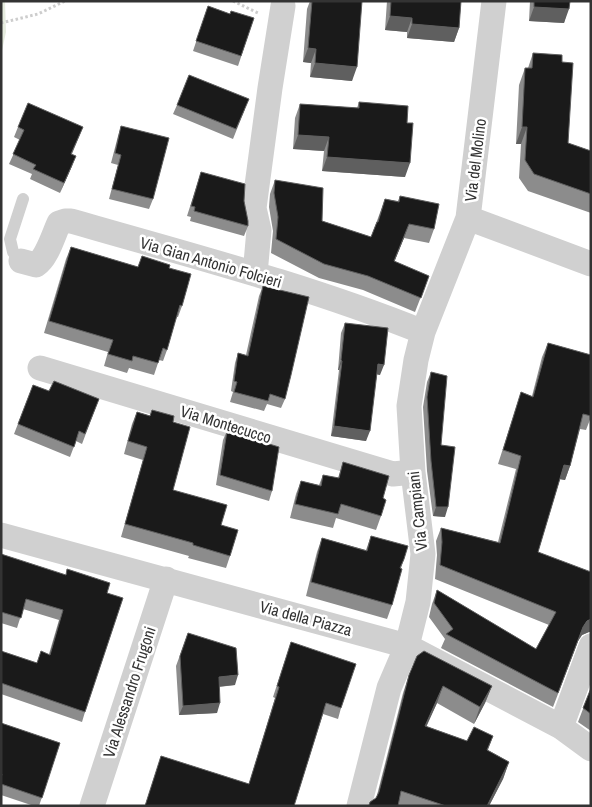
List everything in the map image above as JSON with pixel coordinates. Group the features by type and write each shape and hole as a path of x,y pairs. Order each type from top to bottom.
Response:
{"street":[{"name":"Via del Molino","path":"494,1 468,218 591,264"},
{"path":"255,274 259,230 254,208 270,88 284,4"},
{"name":"Via Campiani","path":"359,806 389,688 407,646 418,602 423,554 413,472 409,406 416,360 423,332 468,218"},
{"name":"Via Gian Antonio Folcieri","path":"21,261 36,265 41,262 59,223 71,221 255,274 376,313 423,332"},
{"name":"Via Montecucco","path":"40,368 393,474 413,472"},
{"name":"Via della Piazza","path":"1,535 407,646 561,727 591,749"},
{"name":"Via Alessandro Frugoni","path":"92,806 166,579"},
{"path":"561,727 591,646"}],"lane":[{"path":"21,261 13,252 10,239 23,199"}],"path":[{"path":"1,23 38,14 65,1"},
{"path":"233,1 258,14"}],"shaded area":[{"path":"1,1 5,1 6,32 1,55"}],"building":[{"path":"312,1 362,1 357,67 315,63 316,49 308,48"},
{"path":"391,1 461,1 459,28 412,24 412,18 390,16"},
{"path":"534,1 570,1 569,9 534,7"},
{"path":"208,6 230,14 231,11 254,18 241,56 196,41"},
{"path":"533,53 562,55 562,62 573,63 568,143 591,151 591,194 534,174 525,160 527,127 522,127 525,68 532,68"},
{"path":"189,75 249,99 236,129 177,105"},
{"path":"359,102 408,106 407,123 413,123 410,163 327,157 329,137 298,135 300,104 359,108"},
{"path":"28,103 83,127 71,154 76,156 64,183 33,169 36,165 13,154 24,130 18,127"},
{"path":"121,126 169,138 153,199 112,189 121,155 115,153"},
{"path":"201,172 245,184 244,201 248,226 194,211 195,207 191,206"},
{"path":"275,180 323,188 322,221 371,237 385,199 399,202 400,196 439,204 434,229 409,224 394,261 429,276 421,298 368,276 324,264 276,239 278,217 274,193"},
{"path":"71,247 138,267 142,256 170,265 169,268 191,274 167,350 163,348 158,363 133,356 132,361 108,354 113,340 49,321"},
{"path":"263,286 309,297 285,399 270,394 268,401 234,392 237,382 234,381 238,353 248,356"},
{"path":"345,323 388,328 384,365 378,364 370,431 334,426"},
{"path":"548,343 591,355 591,416 583,414 570,466 564,465 538,552 591,572 591,619 583,627 558,693 446,634 453,629 434,603 437,590 536,649 556,612 440,565 441,528 500,543 521,456 503,450 521,392 533,397"},
{"path":"431,372 447,376 441,445 455,447 448,507 436,507 427,397"},
{"path":"54,381 99,399 85,434 79,431 74,447 18,424 33,385 49,391"},
{"path":"152,410 174,416 173,422 190,427 173,490 227,505 221,525 238,530 230,556 193,545 193,543 125,524 147,447 128,441 137,412 150,416"},
{"path":"227,431 279,447 272,491 220,475"},
{"path":"343,462 389,476 383,498 386,500 381,516 341,504 338,514 295,504 301,481 321,486 323,475 339,478"},
{"path":"371,536 408,546 400,568 402,569 392,605 311,582 322,538 367,551"},
{"path":"1,554 66,575 67,569 110,583 107,593 123,598 85,712 1,683 1,651 37,663 41,651 50,655 63,610 26,599 21,618 1,612"},
{"path":"188,633 236,648 238,675 219,677 220,703 183,706 180,656"},
{"path":"291,642 356,664 341,708 326,703 294,806 145,806 161,756 249,784"},
{"path":"424,651 492,686 480,707 443,686 425,726 467,741 474,727 493,736 487,750 509,762 487,806 446,806 401,791 398,806 369,806 370,802 376,798 379,792 409,675 417,656"},
{"path":"591,688 591,714 583,708"},
{"path":"1,723 60,743 42,798 1,784"}]}
